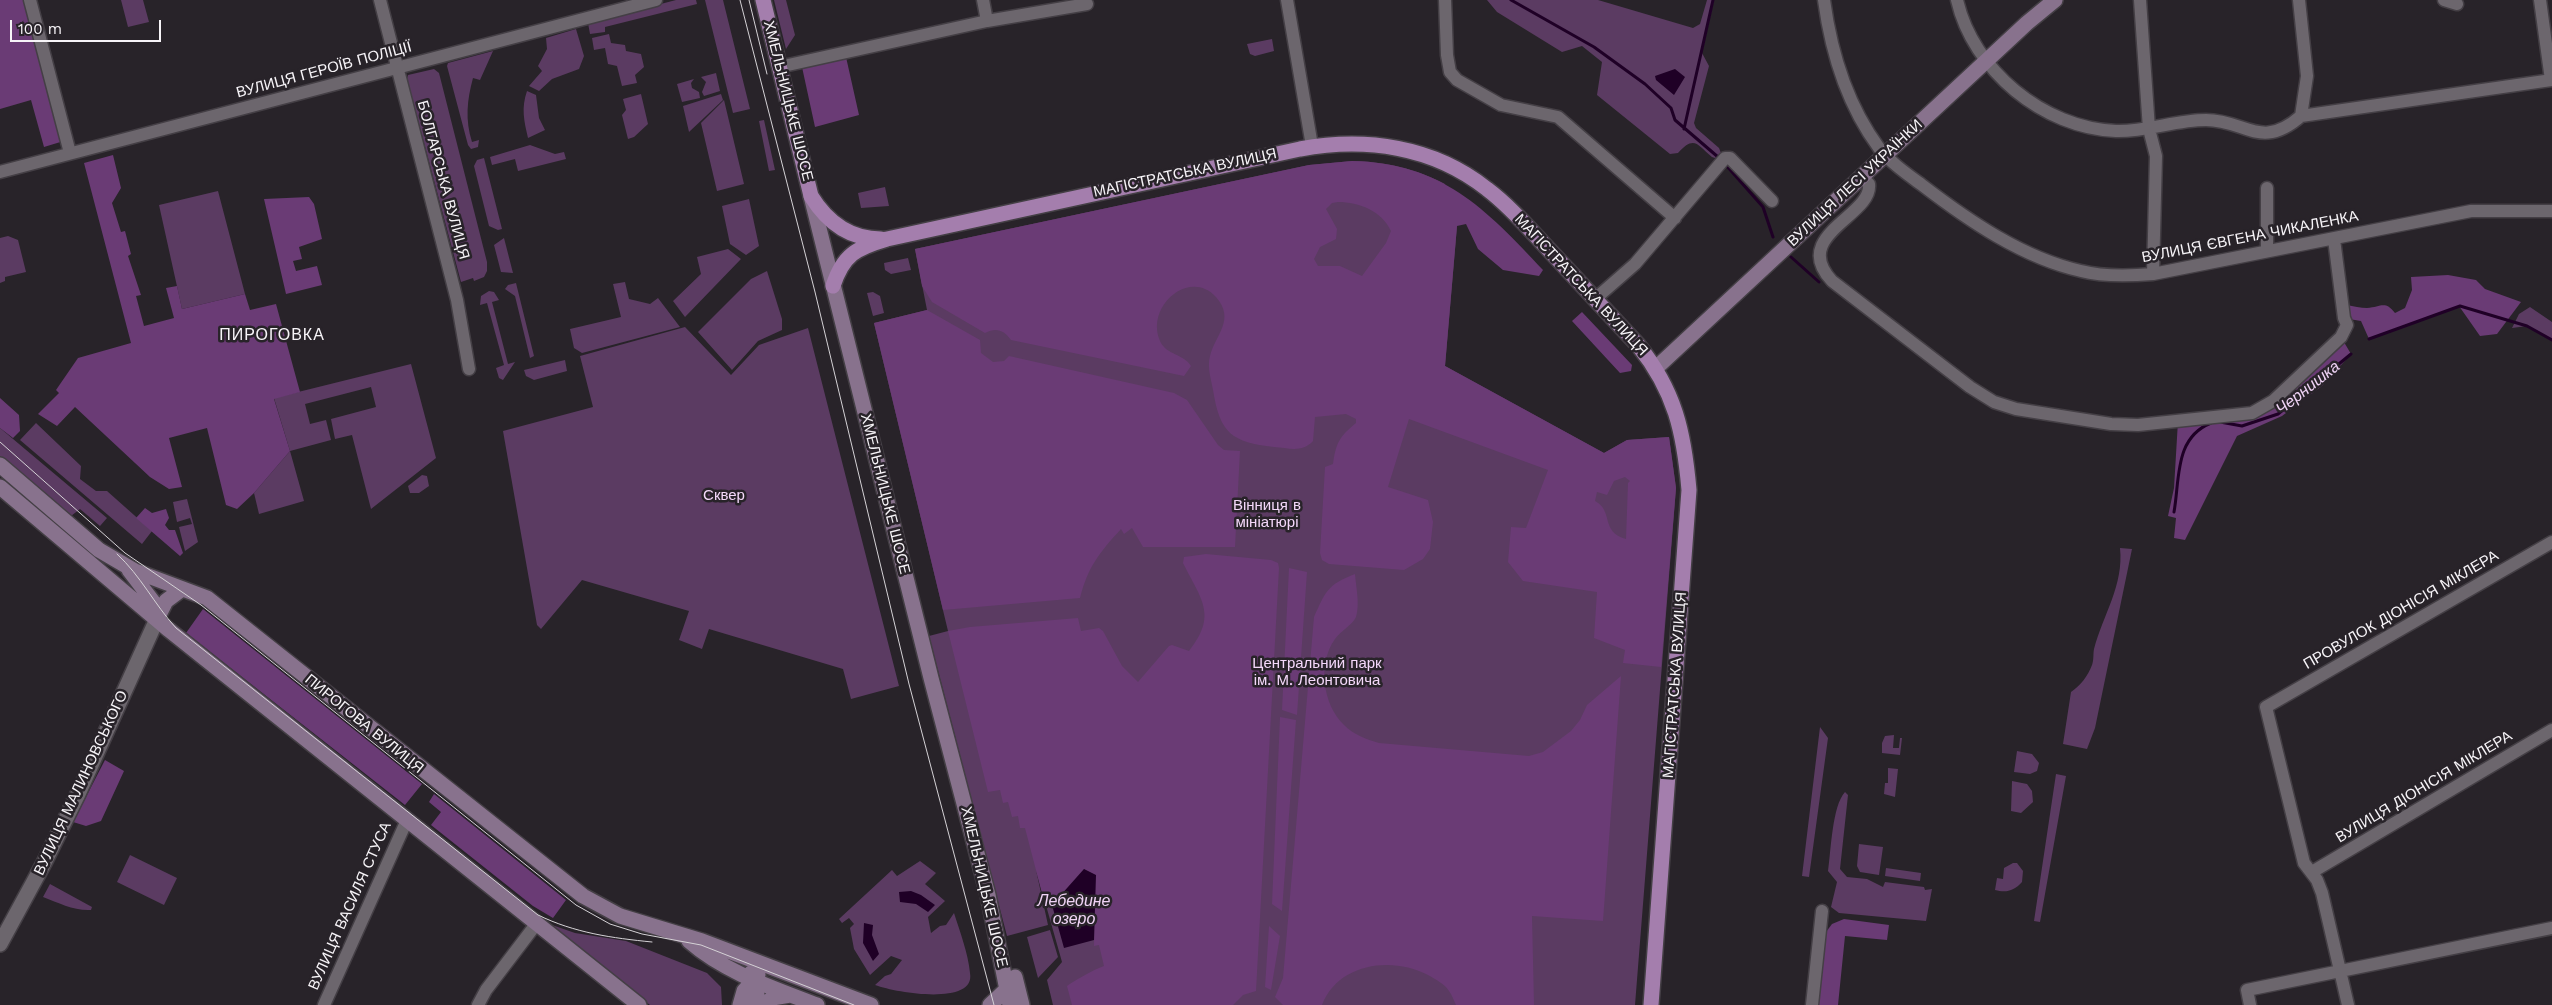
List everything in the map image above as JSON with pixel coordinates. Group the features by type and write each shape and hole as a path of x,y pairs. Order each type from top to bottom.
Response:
{"main road":[{"name":"ХМЕЛЬНИЦЬКЕ ШОСЕ","path":"763,0 929,669 988,895 1010,1005"},
{"name":"ВУЛИЦЯ ЛЕСІ УКРАЇНКИ","path":"1656,368 1985,61 2055,0"},
{"name":"МАГІСТРАТСЬКА ВУЛИЦЯ","path":"887,238 1312,146 1350,142 1384,145 1420,154 1460,171 1486,187 1509,208 1638,345 1656,368 1678,416 1686,450 1689,490 1651,1005"},
{"path":"811,196 826,217 842,229 861,237 887,238"},
{"path":"833,286 839,268 845,259 852,253 887,238"},
{"name":"ПИРОГОВА ВУЛИЦЯ","path":"0,465 100,550 124,565 182,590 207,598 564,883 602,908 743,956 871,1005"},
{"path":"0,488 157,619 639,1005"},
{"path":"90,563 100,568 108,567 107,560 100,550"},
{"path":"124,565 138,579 154,604 157,619"},
{"path":"157,619 166,601 182,590"},
{"path":"988,895 1004,938 1022,1005"},
{"path":"686,938 707,956 736,971 746,992 757,995 754,1005"},
{"path":"743,956 746,992"},
{"path":"746,992 770,967"},
{"path":"990,1005 1008,988"},
{"path":"746,992 790,994 817,1005"},
{"path":"763,1005 772,998 790,994"}],"street":[{"path":"30,0 70,153"},
{"name":"БОЛГАРСЬКА ВУЛИЦЯ","path":"380,0 457,300 469,368"},
{"name":"ВУЛИЦЯ ГЕРОЇВ ПОЛІЦІЇ","path":"0,172 656,0"},
{"path":"983,0 987,21"},
{"path":"1287,0 1312,146"},
{"path":"1445,0 1447,56 1450,72 1457,80 1501,105 1558,117 1675,218"},
{"name":"ВУЛИЦЯ ЄВГЕНА ЧИКАЛЕНКА","path":"1824,0 1838,64 1855,110 1892,162 1957,211 2005,241 2042,258 2092,273 2122,275 2153,274 2471,211 2552,211"},
{"path":"1957,0 1962,18 1985,61 2018,93 2047,110 2070,120 2101,130 2149,129 2208,120 2264,133 2285,128 2301,116 2552,80 2540,0"},
{"path":"2140,0 2149,129 2156,156 2153,274"},
{"path":"2299,0 2307,76 2301,116"},
{"path":"779,67 987,21 1087,4"},
{"path":"1595,299 1636,264 1723,159 1730,158 1772,200"},
{"path":"1862,177 1869,184 1867,195 1829,235 1822,248 1820,262 1827,276 1970,387 1994,402 2016,409 2099,423 2138,425 2252,412 2273,401 2341,337 2348,325 2344,318 2334,239"},
{"path":"2267,188 2267,251"},
{"name":"ПРОВУЛОК ДІОНІСІЯ МІКЛЕРА","path":"2312,872 2304,863 2266,707 2552,542"},
{"name":"ВУЛИЦЯ МАЛИНОВСЬКОГО","path":"0,944 78,794 157,619"},
{"name":"ВУЛИЦЯ ДІОНІСІЯ МІКЛЕРА","path":"2312,872 2552,730"},
{"name":"ВУЛИЦЯ ВАСИЛЯ СТУСА","path":"324,1005 407,820"},
{"path":"2312,872 2322,894 2348,1005"},
{"path":"1812,1005 1822,911"},
{"path":"478,1005 486,990 537,923"},
{"path":"2250,1005 2247,990 2552,928"}],"green space":[{"path":"0,0 30,0 67,140 44,147 31,100 0,109"},
{"path":"121,0 143,0 149,22 128,27"},
{"path":"676,0 696,0 697,4 605,27 605,32 590,34 588,23"},
{"path":"705,0 723,0 750,109 733,113"},
{"path":"774,0 786,0 795,35 786,49"},
{"path":"1487,0 1598,0 1693,28 1700,24 1707,0 1714,0 1702,53 1709,66 1694,123 1696,128 1719,148 1721,153 1715,158 1712,157 1699,145 1692,143 1683,147 1678,153 1670,154 1597,95 1602,62 1582,46 1562,52 1497,12"},
{"path":"576,29 584,56 579,69 552,79 539,91 529,86 542,71 538,66 547,49 546,38"},
{"path":"609,34 611,43 625,45 626,51 641,54 644,67 635,75 637,83 622,86 617,66 608,64 605,48 594,50 592,38"},
{"path":"1272,39 1274,51 1255,56 1250,54 1247,44"},
{"path":"493,51 480,80 473,78 471,86 468,102 468,126 472,142 479,140 478,147 471,149 468,145 447,66 448,63"},
{"path":"846,57 859,115 815,127 802,67"},
{"path":"434,69 439,73 487,262 487,271 484,277 474,281 473,278 461,282 407,79 408,75"},
{"path":"716,73 720,91 704,96 702,92 706,82 701,77"},
{"path":"694,79 691,83 692,88 699,92 700,98 682,102 677,84"},
{"path":"527,91 536,95 539,118 545,130 528,138 524,120"},
{"path":"641,94 648,124 634,137 628,139 622,115 626,110 623,99"},
{"path":"721,94 723,100 689,132 683,106"},
{"path":"724,100 744,184 717,191 701,123"},
{"path":"764,120 775,170 769,171 759,121"},
{"path":"530,145 555,154 564,152 566,159 518,171 515,159 492,165 490,157"},
{"path":"113,155 121,188 112,203 121,232 125,231 131,254 128,256 141,295 136,296 144,326 174,318 166,288 177,286 182,309 245,294 250,310 276,304 300,392 274,399 290,451 254,493 237,509 226,505 207,428 169,438 182,487 169,489 150,477 75,407 57,426 38,414 59,393 56,390 78,358 131,343 84,163"},
{"path":"484,158 502,229 498,230 489,226 474,166 477,160"},
{"name":"Центральний парк ім. М. Леонтовича","path":"1352,161 1400,167 1445,184 1457,226 1445,366 1604,453 1627,440 1669,437 1676,488 1635,1005 1053,1005 1047,980 1062,962 1036,870 1048,925 1007,936 929,636 948,631 874,323 927,310 915,249 1309,165"},
{"path":"1352,161 1384,164 1412,170 1437,180 1460,193 1481,209 1543,270 1539,276 1503,270 1478,249 1466,224 1457,226 1445,366 1604,453 1627,440 1669,437 1676,488 1661,667 1623,663 1625,650 1594,638 1597,592 1523,581 1508,562 1511,527 1526,528 1548,470 1409,419 1388,487 1428,500 1433,522 1430,549 1423,559 1404,570 1329,564 1322,560 1320,553 1325,467 1333,464 1339,441 1356,423 1356,419 1346,414 1315,417 1313,441 1309,445 1300,448 1290,449 1260,445 1238,438 1230,433 1224,426 1216,405 1209,369 1210,356 1222,327 1224,313 1222,305 1216,297 1205,289 1194,287 1182,289 1172,295 1164,304 1159,316 1157,328 1163,346 1184,359 1191,366 1184,376 1011,340 1006,334 996,330 985,333 932,302 922,286 915,249 1309,165","holes":["1346,202 1369,209 1382,218 1391,231 1386,243 1362,276 1340,266 1318,266 1314,259 1320,247 1336,239 1337,229 1326,209 1332,203","1625,477 1630,481 1628,483 1626,539 1613,532 1604,510 1595,501 1597,492 1607,495 1614,481"]},
{"path":"885,187 889,206 861,208 858,193"},
{"path":"218,191 245,294 182,309 159,205"},
{"path":"309,197 314,204 322,239 299,247 302,259 293,261 296,271 317,266 322,285 286,294 264,199"},
{"path":"749,199 759,246 746,255 730,244 722,206"},
{"path":"8,236 18,240 26,272 5,277 5,281 0,283 0,238"},
{"path":"504,238 513,273 501,272 494,245"},
{"path":"728,249 741,259 685,317 673,301 701,274 697,257"},
{"path":"908,258 911,270 891,274 885,270 884,263"},
{"path":"767,271 782,319 782,330 758,341 732,370 698,332 751,279"},
{"path":"2448,275 2476,280 2485,289 2521,302 2497,334 2480,336 2459,306 2369,339 2361,321 2349,319 2347,305 2367,308 2385,305 2395,313 2405,308 2412,290 2411,277"},
{"path":"625,282 629,299 650,304 658,298 680,327 582,353 574,348 570,329 621,317 613,284"},
{"path":"516,283 534,356 530,358 515,296 505,289 508,285"},
{"path":"489,291 494,292 499,300 492,302 508,364 515,362 503,380 499,378 496,368 504,365 487,303 480,305 481,296"},
{"path":"873,292 880,296 884,313 873,316 867,293"},
{"path":"2530,307 2552,322 2552,340 2527,326 2512,328 2519,314"},
{"path":"927,310 980,340 981,353 993,362 1004,361 1009,356 1174,393 1187,400 1218,445 1224,450 1240,451 1235,547 1143,547 1132,528 1124,534 1121,529 1095,561 1080,598 943,610 874,323"},
{"path":"1582,312 1632,365 1631,371 1620,373 1572,321"},
{"name":"Сквер","path":"685,327 731,375 759,345 808,328 899,686 851,699 843,669 709,629 702,649 679,640 689,611 582,580 541,629 537,625 503,431 593,407 580,356"},
{"path":"2341,337 2351,354 2322,386 2282,416 2237,436 2185,540 2174,538 2176,518 2168,516 2174,488 2178,421 2252,413"},
{"path":"565,360 567,371 534,380 526,376 524,370"},
{"path":"411,364 436,458 371,509 352,435 335,439 331,419 376,407 371,387 305,404 310,424 326,420 331,440 290,451 274,398"},
{"path":"0,398 19,415 20,431 13,438 0,428"},
{"path":"36,423 81,466 80,479 96,491 107,491 152,531 142,544 20,440"},
{"path":"0,428 107,518 100,526 80,509 71,516 0,456"},
{"path":"290,451 304,501 259,514 254,493"},
{"path":"422,475 427,476 429,486 419,493 410,493 408,486"},
{"path":"187,499 198,542 185,551 179,527 192,524 190,518 177,522 173,502"},
{"path":"145,508 152,513 166,509 169,518 165,525 169,530 175,530 183,553 180,556 136,518"},
{"path":"2120,548 2132,549 2095,728 2087,749 2063,744 2071,692 2078,687 2090,669 2098,636 2116,587 2119,575"},
{"path":"1206,554 1271,560 1278,563 1279,568 1256,991 1243,995 1233,1005 1072,1005 1067,986 1104,966 1099,945 1094,946 1095,875 1084,869 1052,905 1044,901 1025,828 1020,828 1018,816 1012,817 1008,802 1003,803 1000,790 988,792 948,631 970,627 1078,618 1081,631 1099,628 1103,631 1122,666 1138,682 1169,646 1172,645 1189,651 1198,638 1205,617 1204,607 1183,563 1184,557"},
{"path":"1289,568 1307,572 1297,715 1282,710"},
{"path":"1355,574 1358,601 1356,617 1337,636 1329,649 1324,672 1327,696 1337,717 1356,734 1365,738 1379,743 1529,756 1543,752 1571,731 1580,720 1587,705 1621,676 1603,921 1532,916 1534,1005 1456,1005 1447,988 1428,975 1414,969 1383,965 1353,972 1340,980 1330,991 1322,1005 1283,1005 1275,997 1283,978 1314,617 1328,590 1338,582"},
{"path":"203,609 422,784 405,805 186,633"},
{"path":"1280,717 1296,720 1282,911 1272,904"},
{"path":"1820,727 1828,738 1809,877 1802,876"},
{"path":"1894,735 1893,748 1899,748 1900,738 1902,738 1900,755 1882,753 1882,743 1885,736"},
{"path":"2017,751 2032,754 2039,763 2037,771 2030,774 2014,772"},
{"path":"105,760 124,771 101,821 86,826 73,822"},
{"path":"1888,768 1898,769 1895,797 1884,794 1885,783 1888,783"},
{"path":"2056,774 2066,776 2040,922 2034,921"},
{"path":"2012,781 2027,784 2032,791 2033,802 2021,813 2011,811"},
{"path":"1845,792 1848,795 1840,869 1847,877 1867,879 1883,887 1885,882 1924,887 1925,890 1932,889 1926,921 1839,913 1831,907 1837,882 1828,871 1831,841 1837,808"},
{"path":"434,794 566,900 553,918 533,906 431,825 441,812 429,802"},
{"path":"1859,844 1883,847 1879,875 1860,872 1857,866"},
{"path":"130,855 177,878 164,905 117,882"},
{"path":"920,861 936,873 925,884 945,901 928,917 931,933 940,926 946,925 954,913 964,943 970,973 969,983 961,990 949,993 918,994 875,985 885,976 891,974 902,960 891,956 870,975 854,949 850,928 854,924 849,918 842,923 839,919 892,870 897,876"},
{"path":"2017,863 2023,871 2022,882 2010,890 1995,890 1997,878 2003,879 2004,868"},
{"path":"1886,868 1921,873 1920,881 1885,876"},
{"path":"50,884 92,907 91,910 73,908 43,897"},
{"path":"1844,919 1889,925 1887,940 1845,936 1838,1005 1818,1005 1826,932 1832,924"},
{"path":"552,925 575,933 626,941 707,973 721,987 722,1005 650,1005 551,927"},
{"path":"1269,926 1280,936 1271,990 1265,987"},
{"path":"1050,930 1058,957 1038,978 1027,937"}],"water":[{"path":"1675,69 1685,77 1674,95 1656,80 1655,76"},
{"name":"Лебедине озеро","path":"1084,869 1096,875 1094,940 1064,948 1052,905"},
{"path":"911,891 921,895 935,905 928,912 916,904 900,902 899,892"},
{"path":"864,923 873,925 872,935 879,954 873,961 863,943"}],"waterway":[{"path":"1511,0 1594,47 1645,84 1671,108 1675,120 1718,157"},
{"path":"1684,129 1713,0"},
{"name":"Чернишка","path":"1725,164 1763,207 1773,237"},
{"name":"Чернишка","path":"1791,257 1819,282"},
{"name":"Чернишка","path":"2369,339 2460,306 2527,326 2552,340"},
{"name":"Чернишка","path":"2220,422 2242,426 2278,414 2351,354"},
{"path":"2174,512 2181,461 2185,449 2190,439 2199,430 2211,423"}],"tram line":[{"path":"740,0 815,292 909,684 994,1005"},
{"path":"749,0 767,74"},
{"path":"0,442 125,553 201,605 576,905 610,924 642,934 701,945 854,1005"},
{"path":"117,554 133,571 176,628 538,915 594,934 652,942"}],"district":[{"name":"ПИРОГОВКА","path":"272,335"}],"park label":[{"name":"Вінниця в мініатюрі","path":"1267,514"}]}
